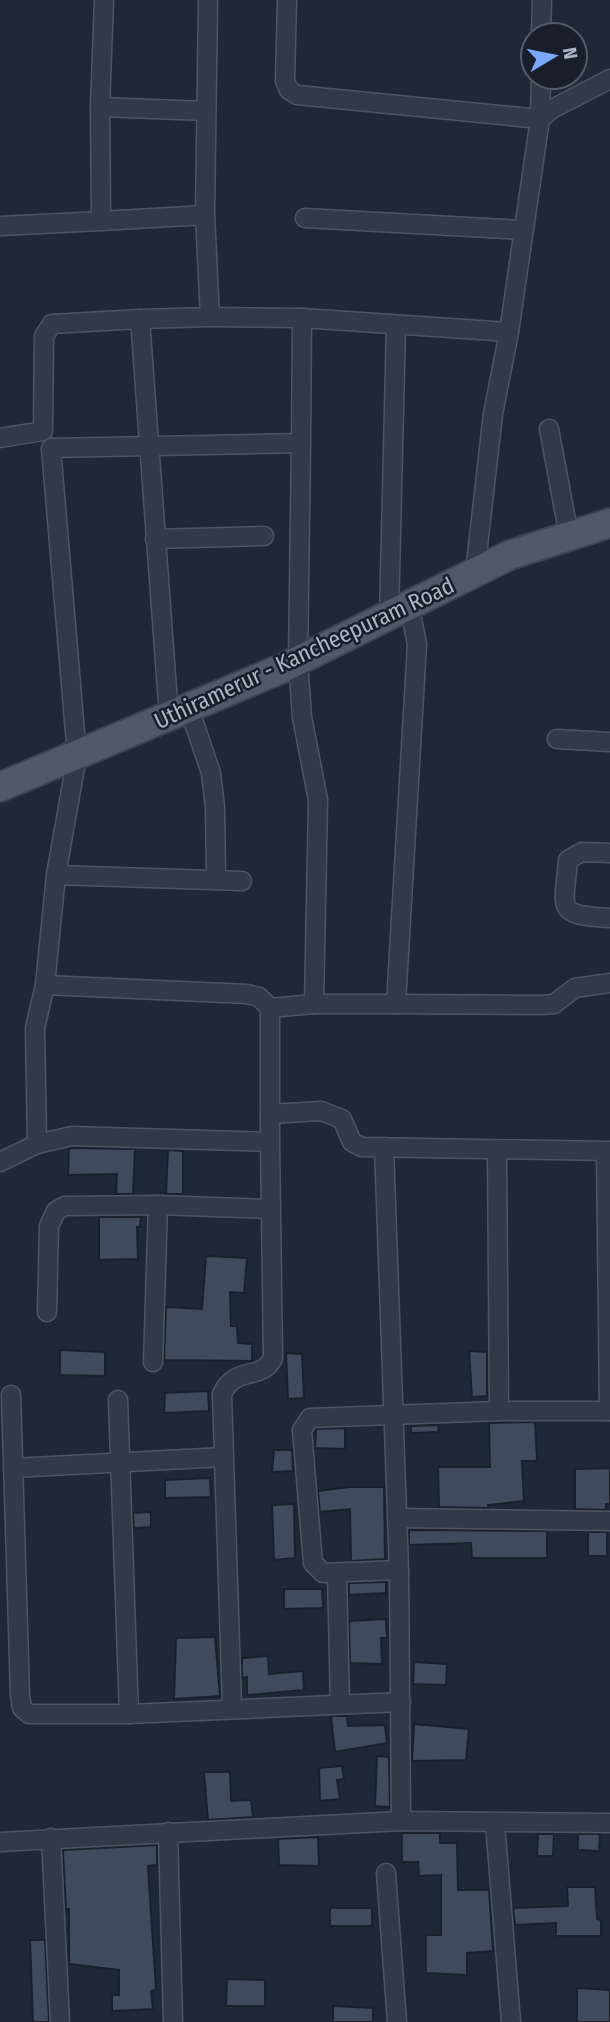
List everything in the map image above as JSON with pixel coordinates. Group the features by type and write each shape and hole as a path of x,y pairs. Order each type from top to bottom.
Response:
{"main road":[{"name":"Uthiramerur - Kancheepuram Road","path":"4,785 298,661 510,555 610,523"}],"street":[{"path":"101,221 100,107 104,0"},
{"path":"208,0 205,215 210,317"},
{"path":"287,0 285,80 289,90 298,95 540,119 552,109 610,79"},
{"path":"541,21 542,0"},
{"path":"475,572 493,414 509,332 540,119 541,91"},
{"path":"100,107 206,111"},
{"path":"0,226 205,215"},
{"path":"304,218 522,230"},
{"path":"37,1144 35,1028 45,985 65,760 51,447 43,431 46,329 52,324 210,317 302,318 509,332"},
{"path":"302,318 298,661 302,718 318,800 314,1004"},
{"path":"141,319 155,539 179,713 211,773 215,807 216,880"},
{"path":"396,326 399,610 417,644 396,1004"},
{"path":"549,429 569,536"},
{"path":"4,438 43,431"},
{"path":"51,447 301,443"},
{"path":"155,539 264,536"},
{"path":"557,739 610,743"},
{"path":"610,853 582,852 568,860 565,899 566,907 576,916 610,918"},
{"path":"55,875 242,881"},
{"path":"270,1008 314,1004 554,1004 575,988 610,983"},
{"path":"45,985 247,994 259,997 270,1008 274,1358 270,1366 239,1374 225,1386 222,1394 232,1708"},
{"path":"270,1114 332,1113 342,1119 352,1142 362,1147 608,1151 609,1411 499,1411 310,1418 304,1423 302,1430 313,1563 323,1573 399,1570"},
{"path":"8,1159 37,1144 72,1136 270,1142"},
{"path":"384,1147 399,1570 401,1821"},
{"path":"496,1151 499,1411"},
{"path":"47,1312 49,1226 56,1211 76,1204 271,1209"},
{"path":"153,1362 158,1205"},
{"path":"11,1395 22,1708 38,1716 401,1702"},
{"path":"118,1400 129,1714"},
{"path":"13,1468 224,1457"},
{"path":"397,1518 610,1521"},
{"path":"337,1573 340,1704"},
{"path":"4,1842 401,1821 610,1823"},
{"path":"495,1823 511,2022"},
{"path":"168,1832 173,2022"},
{"path":"51,1838 60,2022"},
{"path":"386,1873 397,2022"}],"building":[{"path":"69,1148 135,1149 133,1194 116,1194 117,1174 68,1175"},
{"path":"168,1150 183,1151 183,1194 166,1194"},
{"path":"99,1217 141,1217 140,1227 137,1227 138,1259 99,1260"},
{"path":"206,1256 247,1258 244,1293 230,1292 231,1326 237,1326 238,1343 252,1344 252,1361 164,1360 166,1307 202,1309"},
{"path":"60,1350 105,1352 105,1376 60,1375"},
{"path":"469,1351 487,1352 487,1396 472,1397"},
{"path":"286,1353 302,1354 304,1398 288,1399"},
{"path":"208,1391 209,1411 164,1413 165,1393"},
{"path":"535,1422 537,1461 522,1461 524,1501 488,1505 489,1508 439,1507 438,1467 490,1467 489,1423"},
{"path":"439,1425 438,1432 411,1433 411,1426"},
{"path":"345,1428 345,1449 315,1448 316,1429"},
{"path":"274,1450 292,1450 293,1471 272,1472"},
{"path":"610,1468 610,1504 606,1504 606,1510 575,1509 575,1469"},
{"path":"210,1478 211,1497 165,1498 165,1480"},
{"path":"384,1487 385,1559 351,1561 350,1509 320,1512 318,1491"},
{"path":"294,1504 295,1558 274,1560 272,1505"},
{"path":"151,1512 151,1527 134,1528 133,1513"},
{"path":"409,1530 547,1531 547,1558 472,1558 471,1543 409,1545"},
{"path":"588,1532 607,1532 607,1556 588,1556"},
{"path":"386,1582 386,1593 349,1595 349,1583"},
{"path":"284,1589 322,1589 323,1608 284,1609"},
{"path":"386,1619 387,1638 381,1638 382,1664 350,1663 349,1621"},
{"path":"215,1637 220,1696 174,1699 176,1638"},
{"path":"268,1656 269,1674 303,1671 304,1690 247,1695 247,1677 242,1678 242,1658"},
{"path":"414,1662 447,1664 446,1685 413,1684"},
{"path":"331,1716 347,1716 348,1726 385,1725 387,1743 335,1752"},
{"path":"414,1724 469,1729 466,1760 412,1761"},
{"path":"377,1756 389,1757 390,1807 375,1806"},
{"path":"342,1766 344,1779 337,1780 340,1799 320,1801 319,1768"},
{"path":"204,1772 230,1772 231,1801 251,1800 253,1817 208,1820"},
{"path":"402,1833 440,1833 440,1843 457,1843 458,1890 489,1890 493,1951 467,1953 467,1975 426,1973 426,1935 441,1935 441,1875 419,1876 418,1862 402,1862"},
{"path":"538,1834 554,1834 553,1856 537,1856"},
{"path":"578,1834 600,1834 599,1851 578,1850"},
{"path":"318,1837 319,1866 279,1865 278,1839"},
{"path":"157,1845 157,1865 148,1866 156,1990 151,1991 153,2009 112,2011 112,1995 119,1995 119,1970 69,1964 69,1909 66,1909 63,1850"},
{"path":"567,1887 595,1887 601,1936 556,1936 556,1923 515,1925 513,1908 568,1906"},
{"path":"330,1908 372,1908 372,1926 330,1926"},
{"path":"30,1940 45,1940 49,2022 33,2022"},
{"path":"227,1979 265,1980 265,2006 226,2006"},
{"path":"577,1988 610,1990 610,2022 577,2022"},
{"path":"333,2006 373,2008 373,2022 333,2022"}]}
